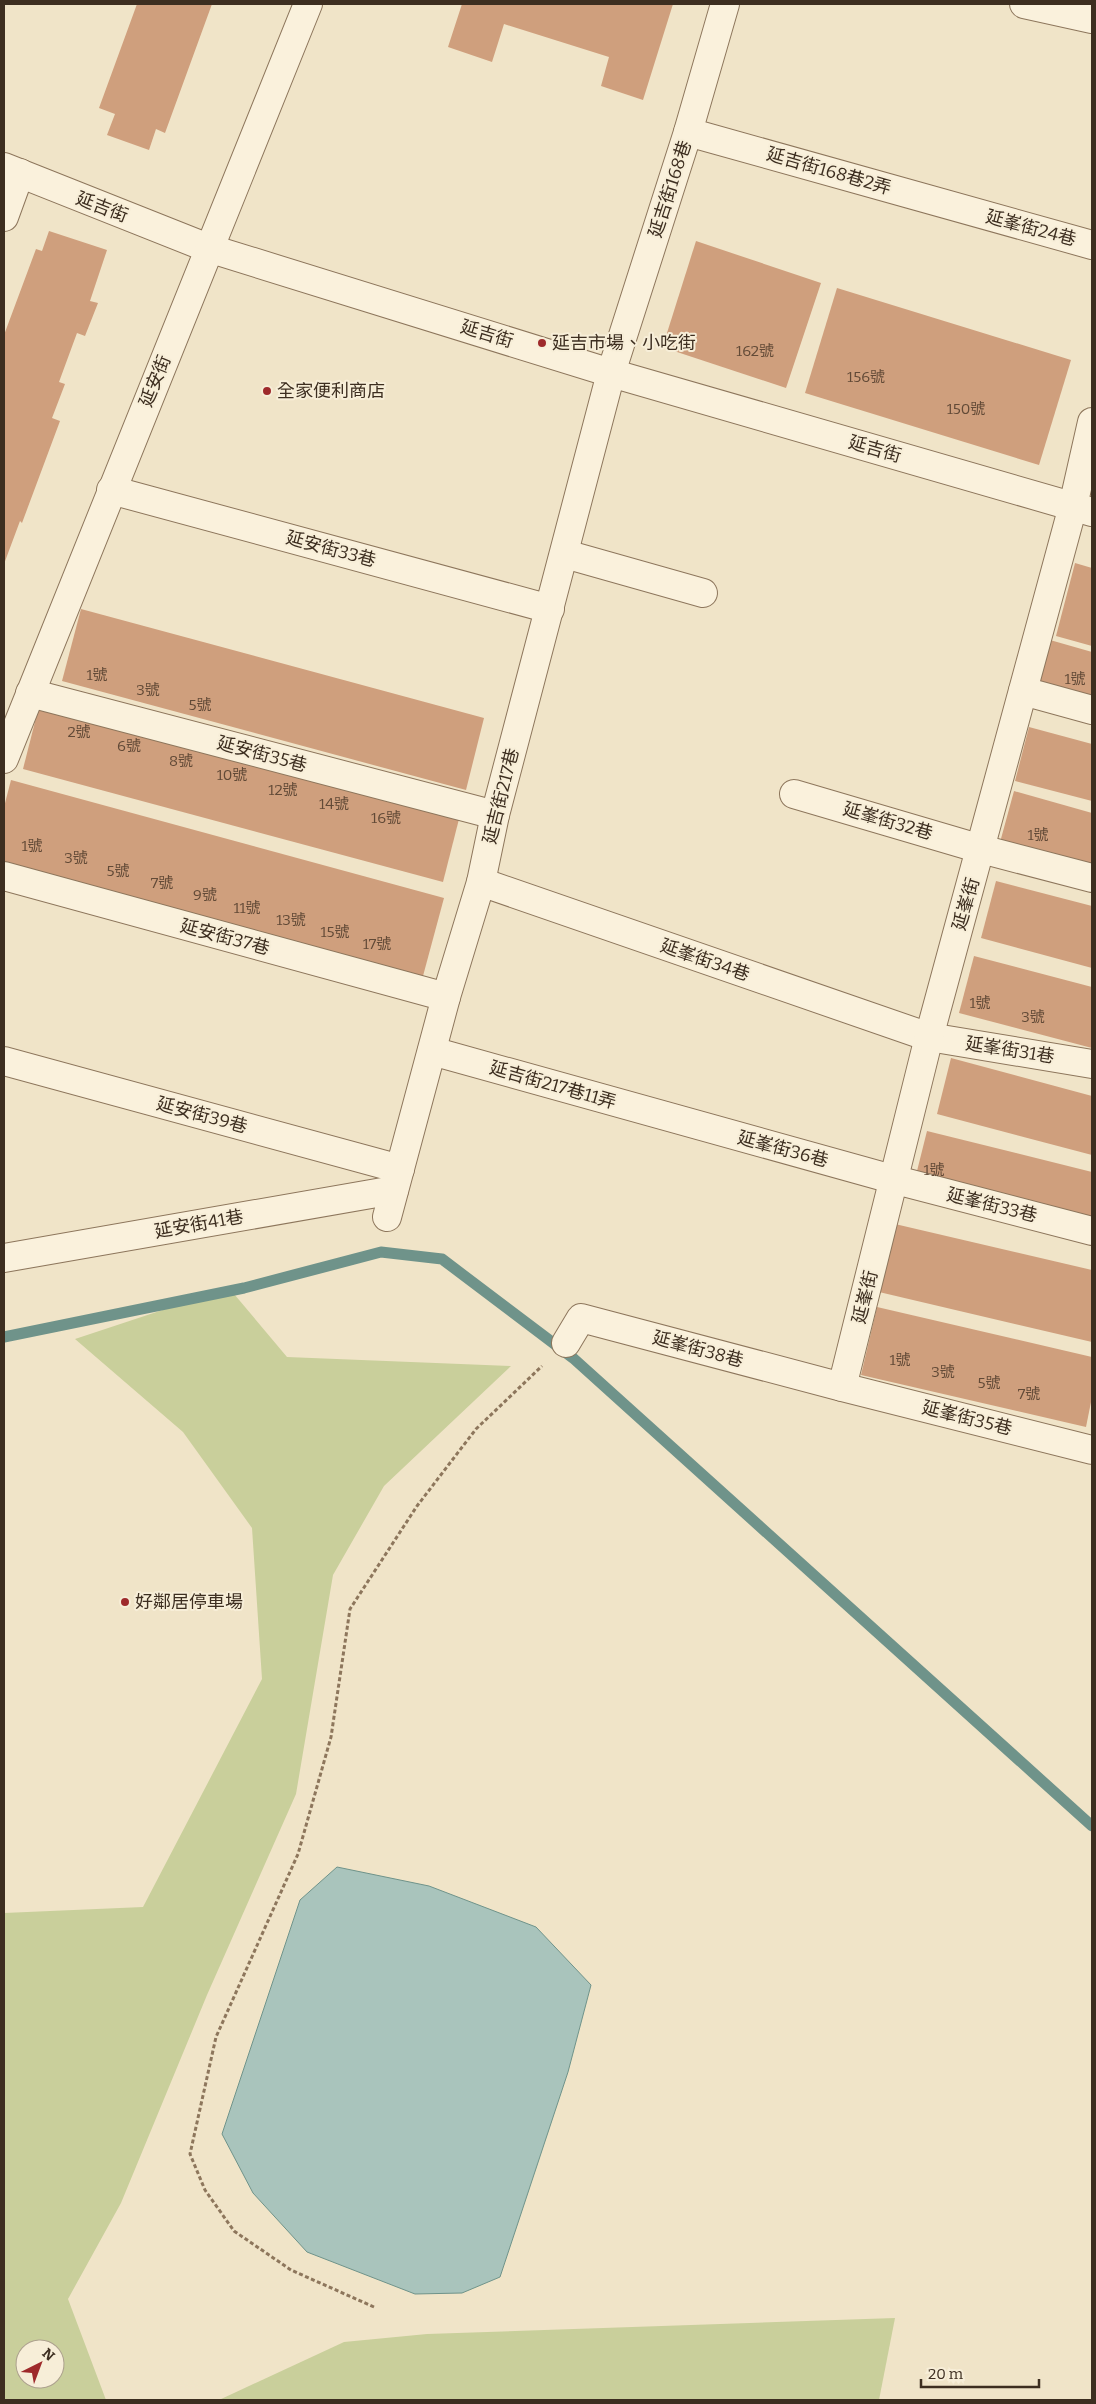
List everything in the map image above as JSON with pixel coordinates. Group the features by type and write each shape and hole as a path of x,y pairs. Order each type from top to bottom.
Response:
{"street":[{"name":"延安街","path":"4,759 208,248 308,4"},
{"name":"延吉街168巷","path":"612,373 688,132 725,4"},
{"path":"1024,4 1092,19"},
{"name":"延吉街168巷2弄","path":"688,132 970,211"},
{"name":"延吉街","path":"12,170 208,248 612,373 1082,509"},
{"path":"4,217 12,170"},
{"name":"延峯街24巷","path":"970,211 1092,245"},
{"name":"延吉街217巷","path":"387,1217 446,997 481,882 495,815 612,373"},
{"name":"延峯街","path":"842,1387 866,1294 892,1179 1023,691 1082,509 1092,422"},
{"name":"延安街33巷","path":"111,490 550,609"},
{"path":"565,554 703,593"},
{"path":"1023,691 1092,710"},
{"name":"延安街35巷","path":"30,693 495,815"},
{"name":"延峯街32巷","path":"794,794 981,849 1092,878"},
{"name":"延安街37巷","path":"4,876 446,997"},
{"name":"延峯街34巷","path":"481,882 929,1037"},
{"name":"延峯街31巷","path":"929,1037 1092,1064"},
{"name":"延吉街217巷11弄","path":"432,1051 674,1120"},
{"name":"延安街39巷","path":"4,1061 397,1179"},
{"name":"延峯街36巷","path":"674,1120 892,1179"},
{"name":"延安街41巷","path":"4,1258 397,1179"},
{"name":"延峯街33巷","path":"892,1179 1092,1230"},
{"name":"延峯街38巷","path":"566,1343 581,1318 842,1387"},
{"name":"延峯街35巷","path":"842,1387 1092,1450"}],"path":[{"path":"374,2307 291,2270 234,2231 205,2190 190,2154 216,2037 298,1854 331,1737 350,1609 418,1506 476,1429 566,1343"}],"green space":[{"path":"229,1288 287,1357 511,1366 384,1486 333,1575 296,1794 207,1995 121,2203 68,2299 106,2400 4,2400 4,1913 143,1907 262,1679 252,1528 183,1432 75,1339"},
{"path":"895,2318 879,2400 219,2400 344,2342 427,2334"}],"water":[{"path":"337,1867 429,1886 536,1927 591,1985 568,2072 500,2277 462,2293 415,2294 307,2252 253,2193 222,2134 300,1900"}],"building":[{"path":"137,4 212,4 165,133 156,129 149,150 107,135 115,114 99,108"},
{"path":"462,4 673,4 643,100 601,86 609,57 504,24 492,62 448,47"},
{"path":"49,231 107,250 90,301 98,303 85,336 77,333 59,382 65,384 52,418 60,421 22,523 20,521 4,564 4,335 36,249 42,251"},
{"path":"696,241 821,283 786,388 674,351 667,333"},
{"path":"837,288 1071,360 1039,465 805,393"},
{"path":"1075,563 1092,568 1092,646 1056,636"},
{"path":"81,609 484,718 466,790 62,681"},
{"path":"1050,640 1092,652 1092,712 1035,696"},
{"path":"39,706 459,819 443,882 23,769"},
{"path":"1029,727 1092,744 1092,801 1015,781"},
{"path":"11,780 444,898 423,976 4,863 4,807"},
{"path":"1014,791 1092,813 1092,870 999,846"},
{"path":"996,881 1092,906 1092,968 981,938"},
{"path":"974,956 1092,987 1092,1048 959,1013"},
{"path":"951,1058 1092,1096 1092,1155 937,1114"},
{"path":"927,1131 1092,1172 1092,1232 913,1187"},
{"path":"895,1224 1092,1270 1092,1342 879,1292"},
{"path":"877,1307 1092,1357 1092,1397 1086,1427 861,1375"}],"waterway":[{"path":"4,1337 244,1288 381,1252 442,1259 573,1358 1092,1826"}],"place":[{"name":"延吉市場、小吃街","path":"542,343"},
{"name":"全家便利商店","path":"267,391"},
{"name":"好鄰居停車場","path":"125,1602"}]}
